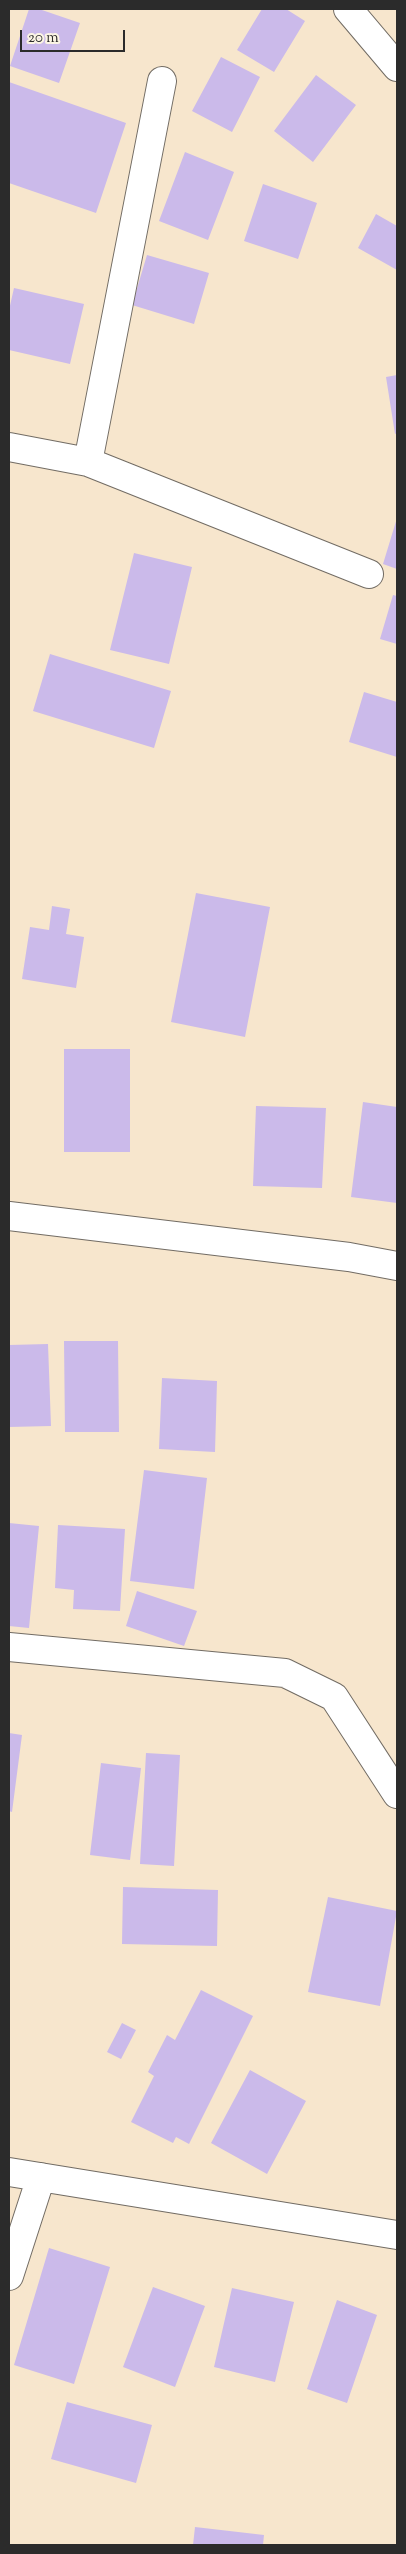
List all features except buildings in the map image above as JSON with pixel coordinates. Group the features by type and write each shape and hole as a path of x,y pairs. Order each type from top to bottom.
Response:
{"street":[{"path":"348,9 397,66"},
{"path":"88,462 162,81"},
{"path":"9,447 88,462 369,574"},
{"path":"9,1216 340,1256 397,1266"},
{"path":"9,1647 285,1673 334,1697 397,1794"},
{"path":"9,2172 397,2235"},
{"path":"9,2276 40,2177"}]}
